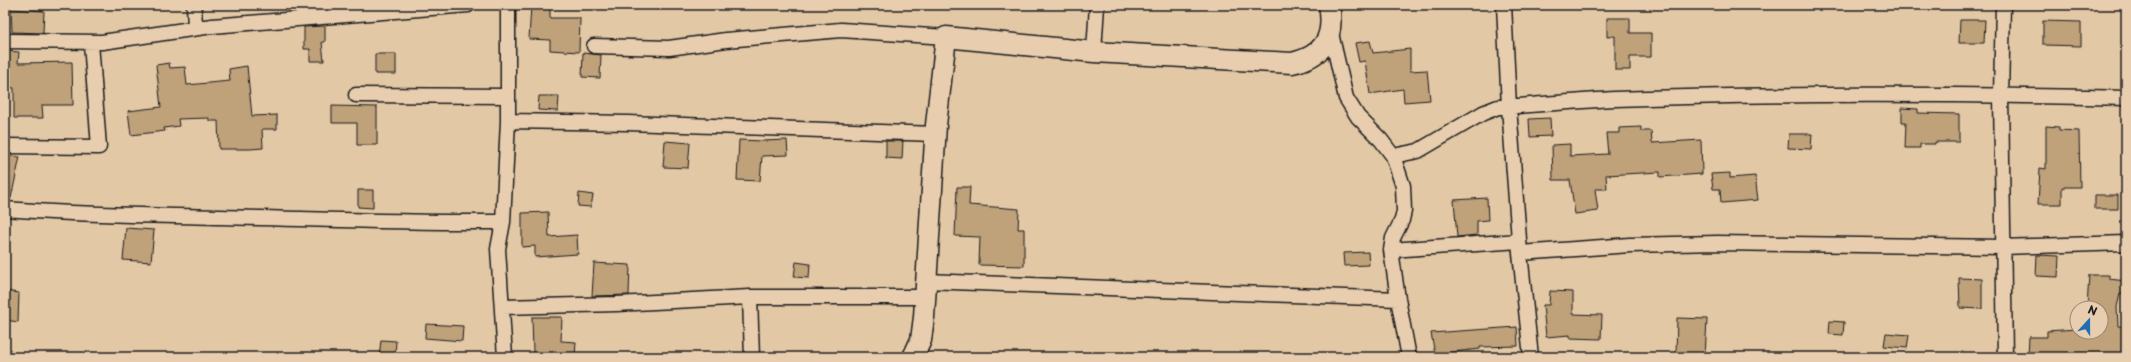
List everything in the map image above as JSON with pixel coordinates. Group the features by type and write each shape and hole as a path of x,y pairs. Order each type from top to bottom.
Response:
{"street":[{"path":"194,5 195,28"},
{"path":"5,41 91,43 137,38 195,28 296,18 468,5"},
{"path":"505,357 498,249 502,222 508,121 508,5"},
{"path":"1094,52 1097,5"},
{"path":"1329,5 1330,29 1343,85 1351,108 1381,140 1393,156 1403,186 1405,203 1402,220 1393,238 1391,250 1398,299 1409,357"},
{"path":"1504,5 1509,107 1520,247 1531,357"},
{"path":"2003,5 2001,95 2005,357"},
{"path":"594,46 669,48 726,40 841,30 946,37 1094,52 1292,63 1309,58 1319,51 1326,43 1330,29"},
{"path":"918,351 926,289 935,134 946,37"},
{"path":"5,146 99,147 91,43"},
{"path":"356,95 508,96"},
{"path":"1393,156 1418,151 1489,110 1509,107 1645,99 1760,96 2001,95 2126,98"},
{"path":"508,121 628,123 935,134"},
{"path":"5,209 47,213 106,213 350,221 502,222"},
{"path":"1391,250 1717,243 2003,247 2126,243"},
{"path":"502,307 616,304 926,289 1398,299"},
{"path":"750,297 752,357"}],"building":[{"path":"531,5 550,5 550,18 580,18 579,52 550,50 550,40 529,39"},
{"path":"11,9 44,11 43,33 12,32"},
{"path":"1607,18 1630,18 1630,33 1651,33 1651,57 1630,57 1630,70 1615,70 1615,36 1607,37"},
{"path":"1960,20 1985,20 1984,43 1959,43"},
{"path":"2043,21 2081,22 2081,46 2043,45"},
{"path":"325,26 325,42 322,42 324,61 310,61 310,49 304,49 304,27"},
{"path":"1370,41 1373,53 1410,49 1410,71 1427,70 1430,100 1404,102 1403,89 1370,94 1365,61 1359,62 1355,43"},
{"path":"5,51 19,52 18,63 72,62 73,105 42,105 43,118 14,118 14,88 5,87"},
{"path":"583,53 601,55 600,78 582,77"},
{"path":"375,54 396,54 396,74 375,74"},
{"path":"169,63 170,68 185,67 187,85 230,81 229,69 247,66 252,116 277,115 277,129 262,129 263,148 219,149 218,121 209,121 209,118 178,119 179,126 164,128 165,131 131,135 128,111 161,107 156,65"},
{"path":"539,96 559,96 558,111 538,110"},
{"path":"332,106 377,107 377,145 357,145 357,123 332,123"},
{"path":"1902,108 1918,109 1918,113 1959,114 1959,142 1935,142 1935,144 1920,144 1920,148 1905,148 1906,122 1902,122"},
{"path":"1550,118 1551,136 1530,137 1529,119"},
{"path":"2046,126 2059,127 2059,130 2079,131 2080,187 2062,187 2062,204 2038,204 2040,168 2046,169"},
{"path":"1641,127 1641,131 1651,131 1652,143 1701,140 1702,174 1660,177 1660,172 1606,175 1607,189 1595,189 1598,211 1575,214 1570,180 1553,180 1552,145 1570,144 1570,156 1608,154 1606,133 1619,133 1619,128"},
{"path":"1789,134 1812,134 1811,149 1788,148"},
{"path":"739,140 787,140 788,155 762,156 760,181 737,180"},
{"path":"665,141 690,143 688,168 663,167"},
{"path":"886,141 903,141 902,159 886,158"},
{"path":"5,155 20,157 11,198 5,197"},
{"path":"1730,173 1730,178 1755,176 1758,200 1721,203 1720,189 1713,189 1711,174"},
{"path":"957,187 970,187 969,205 1019,209 1018,229 1024,229 1024,266 979,265 980,237 955,236"},
{"path":"358,190 373,190 373,208 358,207"},
{"path":"579,193 593,195 591,207 578,206"},
{"path":"2095,195 2118,195 2118,209 2095,209"},
{"path":"1487,198 1488,220 1477,221 1477,235 1457,237 1454,200"},
{"path":"548,212 549,237 577,235 578,254 535,257 535,246 522,247 522,213"},
{"path":"126,228 154,230 151,262 123,260"},
{"path":"1368,252 1369,265 1344,266 1343,253"},
{"path":"2037,255 2059,256 2058,277 2036,276"},
{"path":"796,262 810,264 809,278 794,277"},
{"path":"594,263 630,265 629,295 592,296"},
{"path":"2089,275 2109,275 2109,279 2126,281 2126,294 2120,294 2117,307 2118,326 2126,327 2126,357 2028,357 2029,337 2047,337 2047,331 2069,330 2069,340 2109,340 2109,300 2087,300"},
{"path":"1959,278 1982,279 1982,309 1960,308"},
{"path":"5,291 19,293 18,322 5,320"},
{"path":"1550,291 1573,292 1573,314 1602,315 1601,339 1570,338 1570,335 1546,337 1543,305 1549,305"},
{"path":"532,317 562,317 561,341 576,342 575,357 533,353"},
{"path":"1677,318 1707,319 1705,357 1676,355"},
{"path":"1830,321 1844,322 1843,335 1829,334"},
{"path":"426,324 463,326 462,341 425,338"},
{"path":"1517,327 1518,346 1480,347 1480,349 1435,354 1431,333"},
{"path":"1886,333 1909,335 1907,348 1884,346"},
{"path":"381,340 396,341 395,357 379,357"}]}
